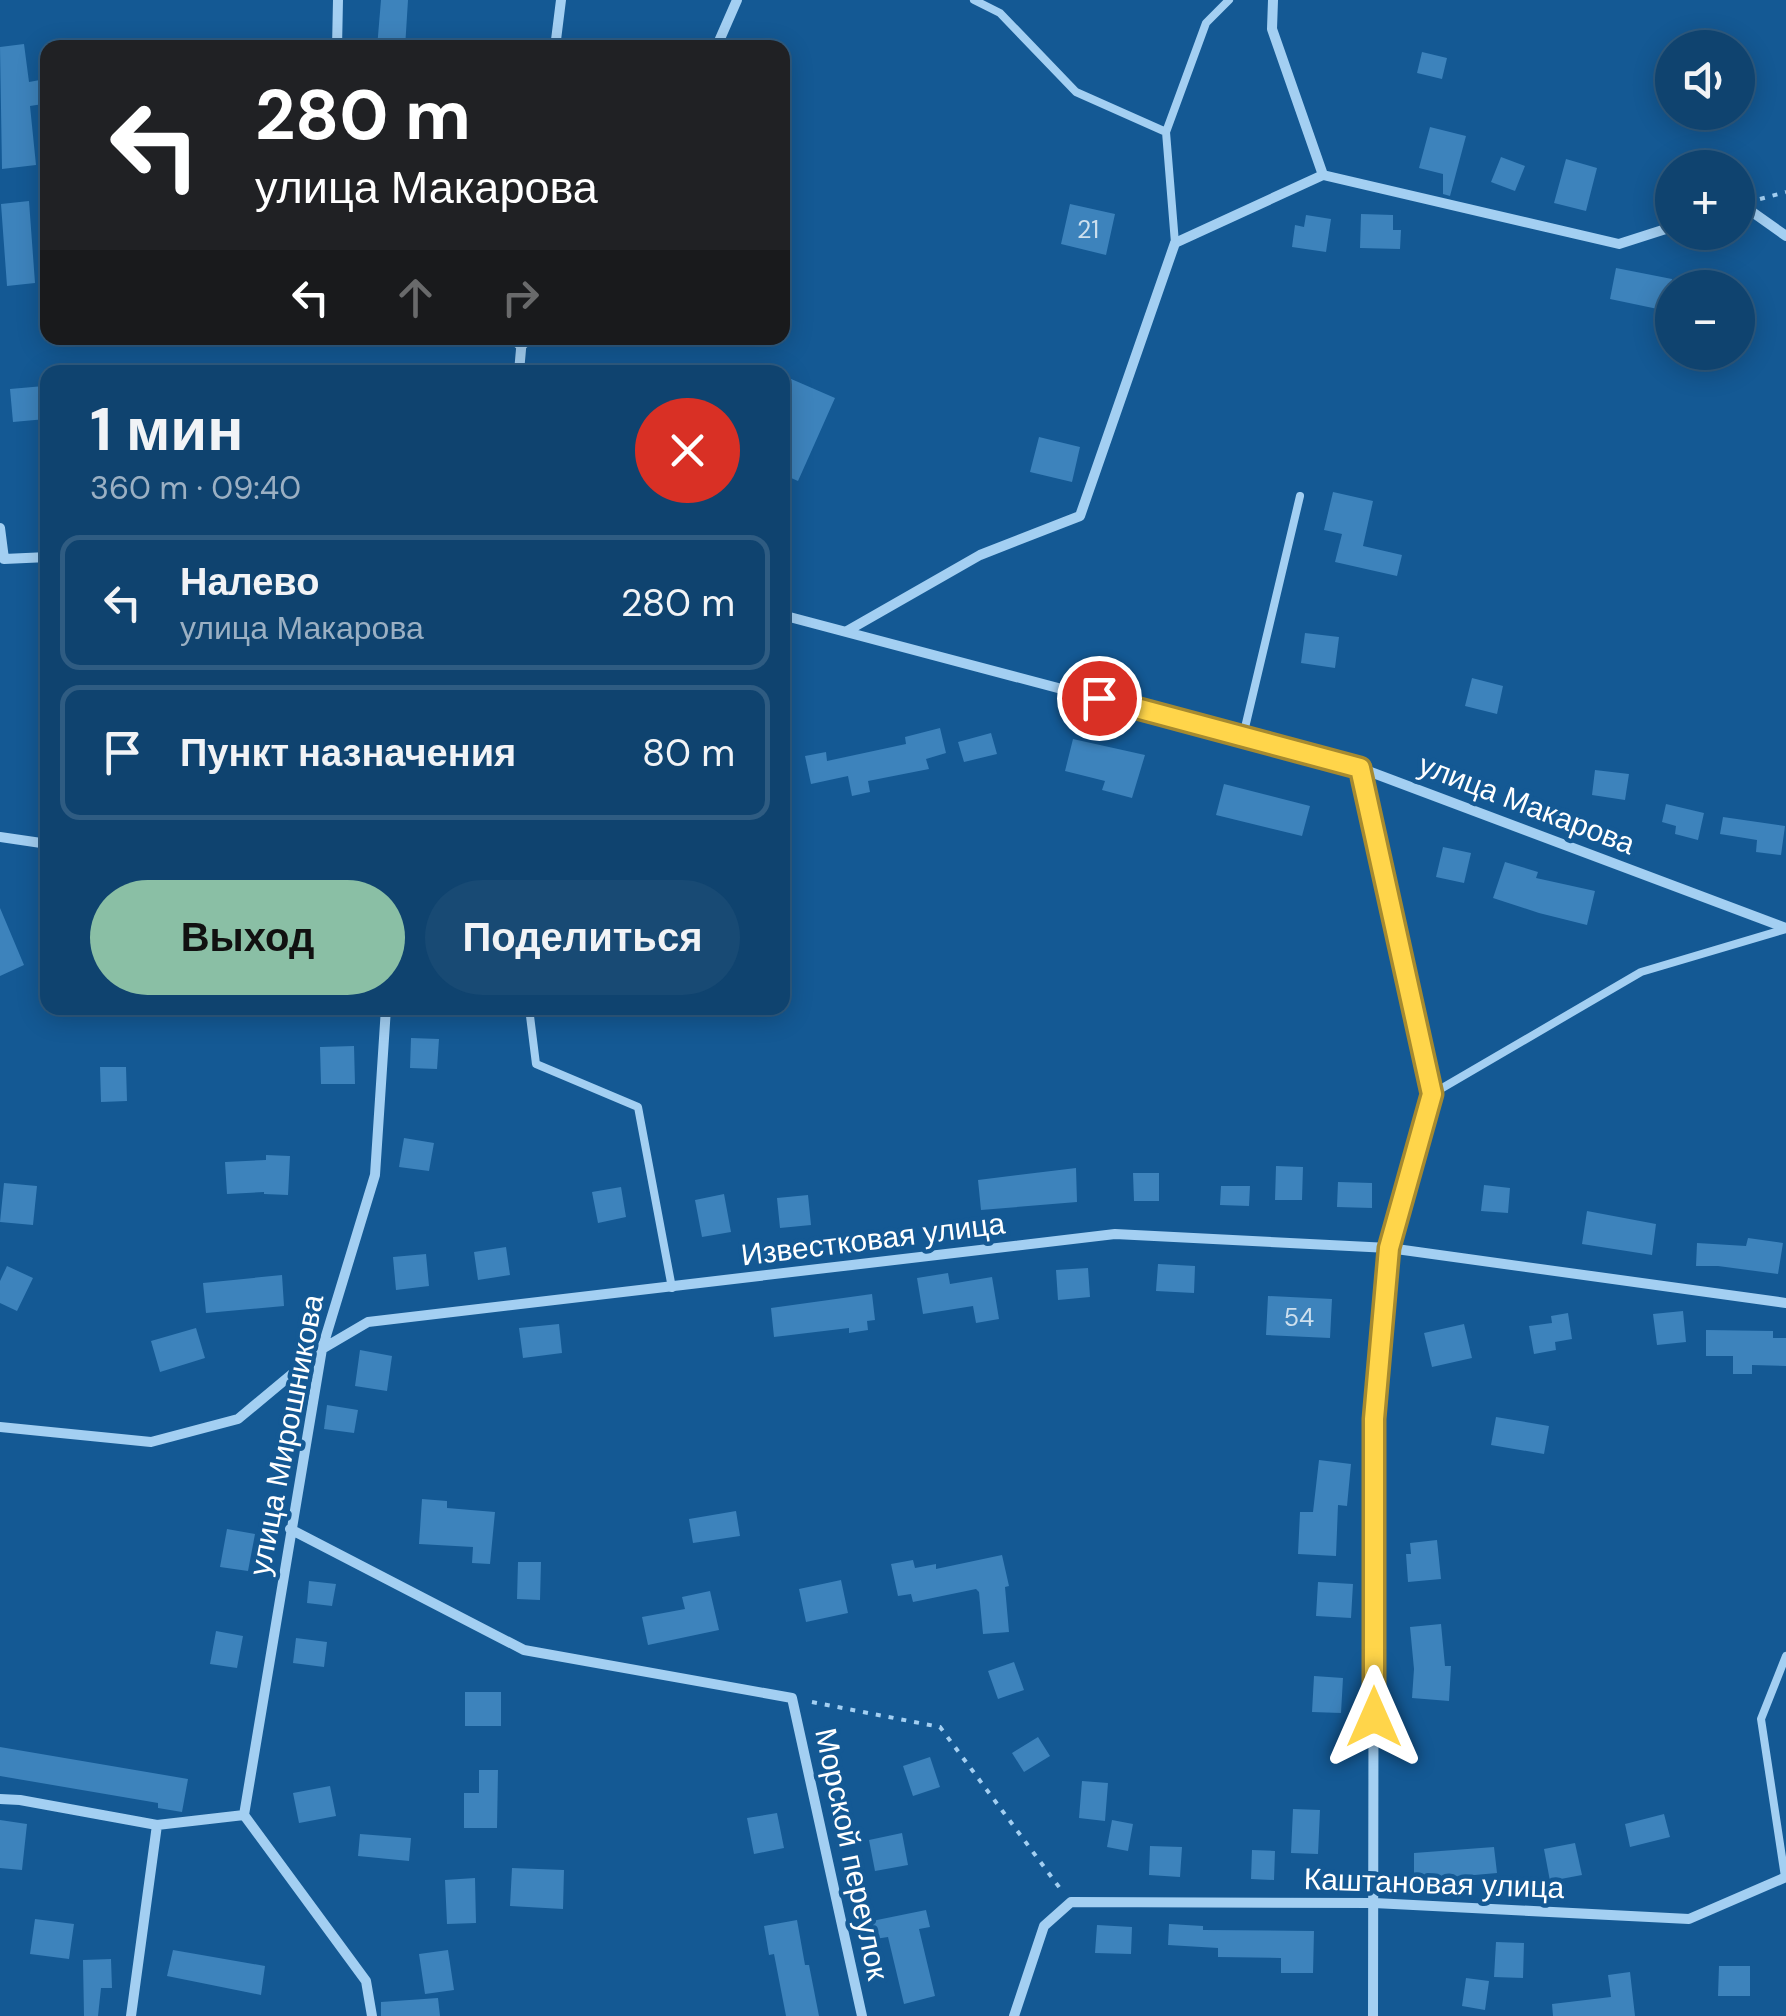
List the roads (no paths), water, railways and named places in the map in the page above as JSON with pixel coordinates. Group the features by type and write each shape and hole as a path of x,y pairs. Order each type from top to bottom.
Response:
{"street":[{"path":"336,40 338,0"},
{"path":"556,40 561,0"},
{"path":"720,40 737,0"},
{"path":"1273,0 1272,29 1323,174"},
{"path":"847,631 980,556 1080,516 1175,243 1323,174 1620,244 1655,232"},
{"path":"1755,214 1786,236"},
{"path":"0,528 2,561 40,558"},
{"name":"улица Макарова","path":"790,617 1360,768 1786,928"},
{"path":"1360,768 1432,1094 1389,1248 1374,1419 1373,2016"},
{"path":"0,837 40,843"},
{"name":"улица Мирошникова","path":"244,1815 322,1349 375,1175 386,1015"},
{"name":"Известковая улица","path":"0,1427 151,1442 238,1420 322,1349 368,1322 1115,1234 1389,1248 1786,1303"},
{"name":"Морской переулок","path":"290,1529 524,1650 792,1698 862,2016"},
{"path":"0,1799 157,1825 244,1815 366,1981 372,2016"},
{"path":"131,2016 157,1825"},
{"name":"Каштановая улица","path":"1014,2016 1044,1926 1071,1902 1374,1903 1689,1918 1786,1877"}],"lane":[{"path":"974,0 1000,13 1076,92 1166,132"},
{"path":"1175,243 1166,132 1206,23 1229,0"},
{"path":"1243,736 1300,496"},
{"path":"1432,1094 1641,972 1786,928"},
{"path":"530,1015 536,1064 638,1106 672,1288"},
{"path":"1786,1656 1761,1718 1786,1877"}]}
